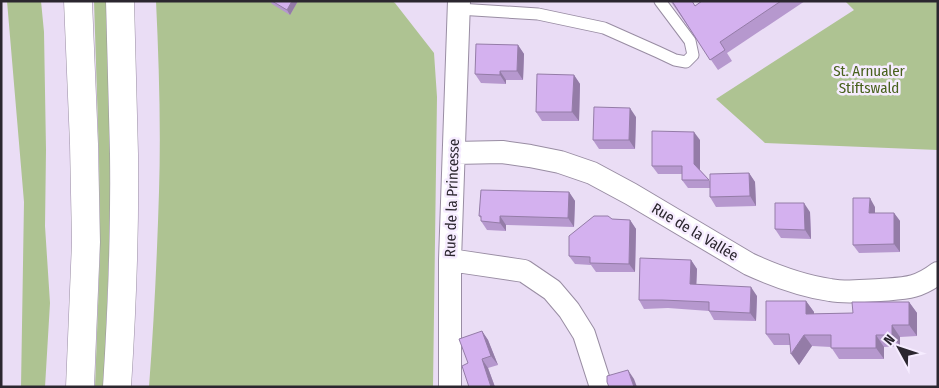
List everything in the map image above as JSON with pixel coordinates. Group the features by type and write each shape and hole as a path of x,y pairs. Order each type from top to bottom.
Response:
{"highway":[{"path":"78,1 86,242 80,387"},
{"path":"117,387 123,252 124,155 120,1"}],"street":[{"name":"Rue de la Princesse","path":"450,387 450,260 459,5"},
{"name":"Rue de la Vallée","path":"454,153 502,152 530,156 560,162 592,173 749,264 810,286 851,292 907,288 926,282 938,273"},
{"path":"450,260 524,270 552,290 569,310 584,334 601,387"}],"lane":[{"name":"Rue de la Princesse","path":"459,5 538,14 604,28 675,60 686,62 692,56 690,42 660,1"}],"green space":[{"path":"7,1 41,1 44,32 45,226 50,303 45,387 21,387 24,202"},
{"path":"94,1 106,1 111,156 104,387 95,387 100,252"},
{"path":"156,1 392,1 434,53 437,97 433,387 149,387 160,168"},
{"name":"St. Arnualer Stiftswald","path":"845,1 938,1 938,150 765,143 716,99 854,10"}],"building":[{"path":"272,1 292,1 287,10"},
{"path":"672,1 692,1 695,6 702,1 781,1 720,42 725,50 710,60"},
{"path":"476,44 518,45 517,71 500,71 500,75 475,74"},
{"path":"537,74 574,75 572,112 536,112"},
{"path":"594,107 630,108 629,140 593,140"},
{"path":"652,131 694,132 694,164 709,180 682,180 682,166 652,166"},
{"path":"749,173 750,196 710,197 710,174"},
{"path":"481,190 569,192 568,218 500,216 500,223 481,221 481,216 479,216"},
{"path":"853,198 870,198 869,213 894,213 894,244 853,245"},
{"path":"775,203 804,203 805,230 775,229"},
{"path":"594,216 608,216 612,219 630,220 629,264 590,263 590,257 569,256 569,236"},
{"path":"640,258 691,260 690,284 751,287 750,313 709,311 709,302 639,300"},
{"path":"766,301 806,301 806,314 853,313 852,302 909,302 909,325 892,325 892,335 876,335 876,348 831,348 831,335 804,335 791,354 789,334 766,334"},
{"path":"482,331 491,356 482,359 491,387 469,387 462,366 468,363 459,339"},
{"path":"628,370 634,387 609,387 607,376"}]}
